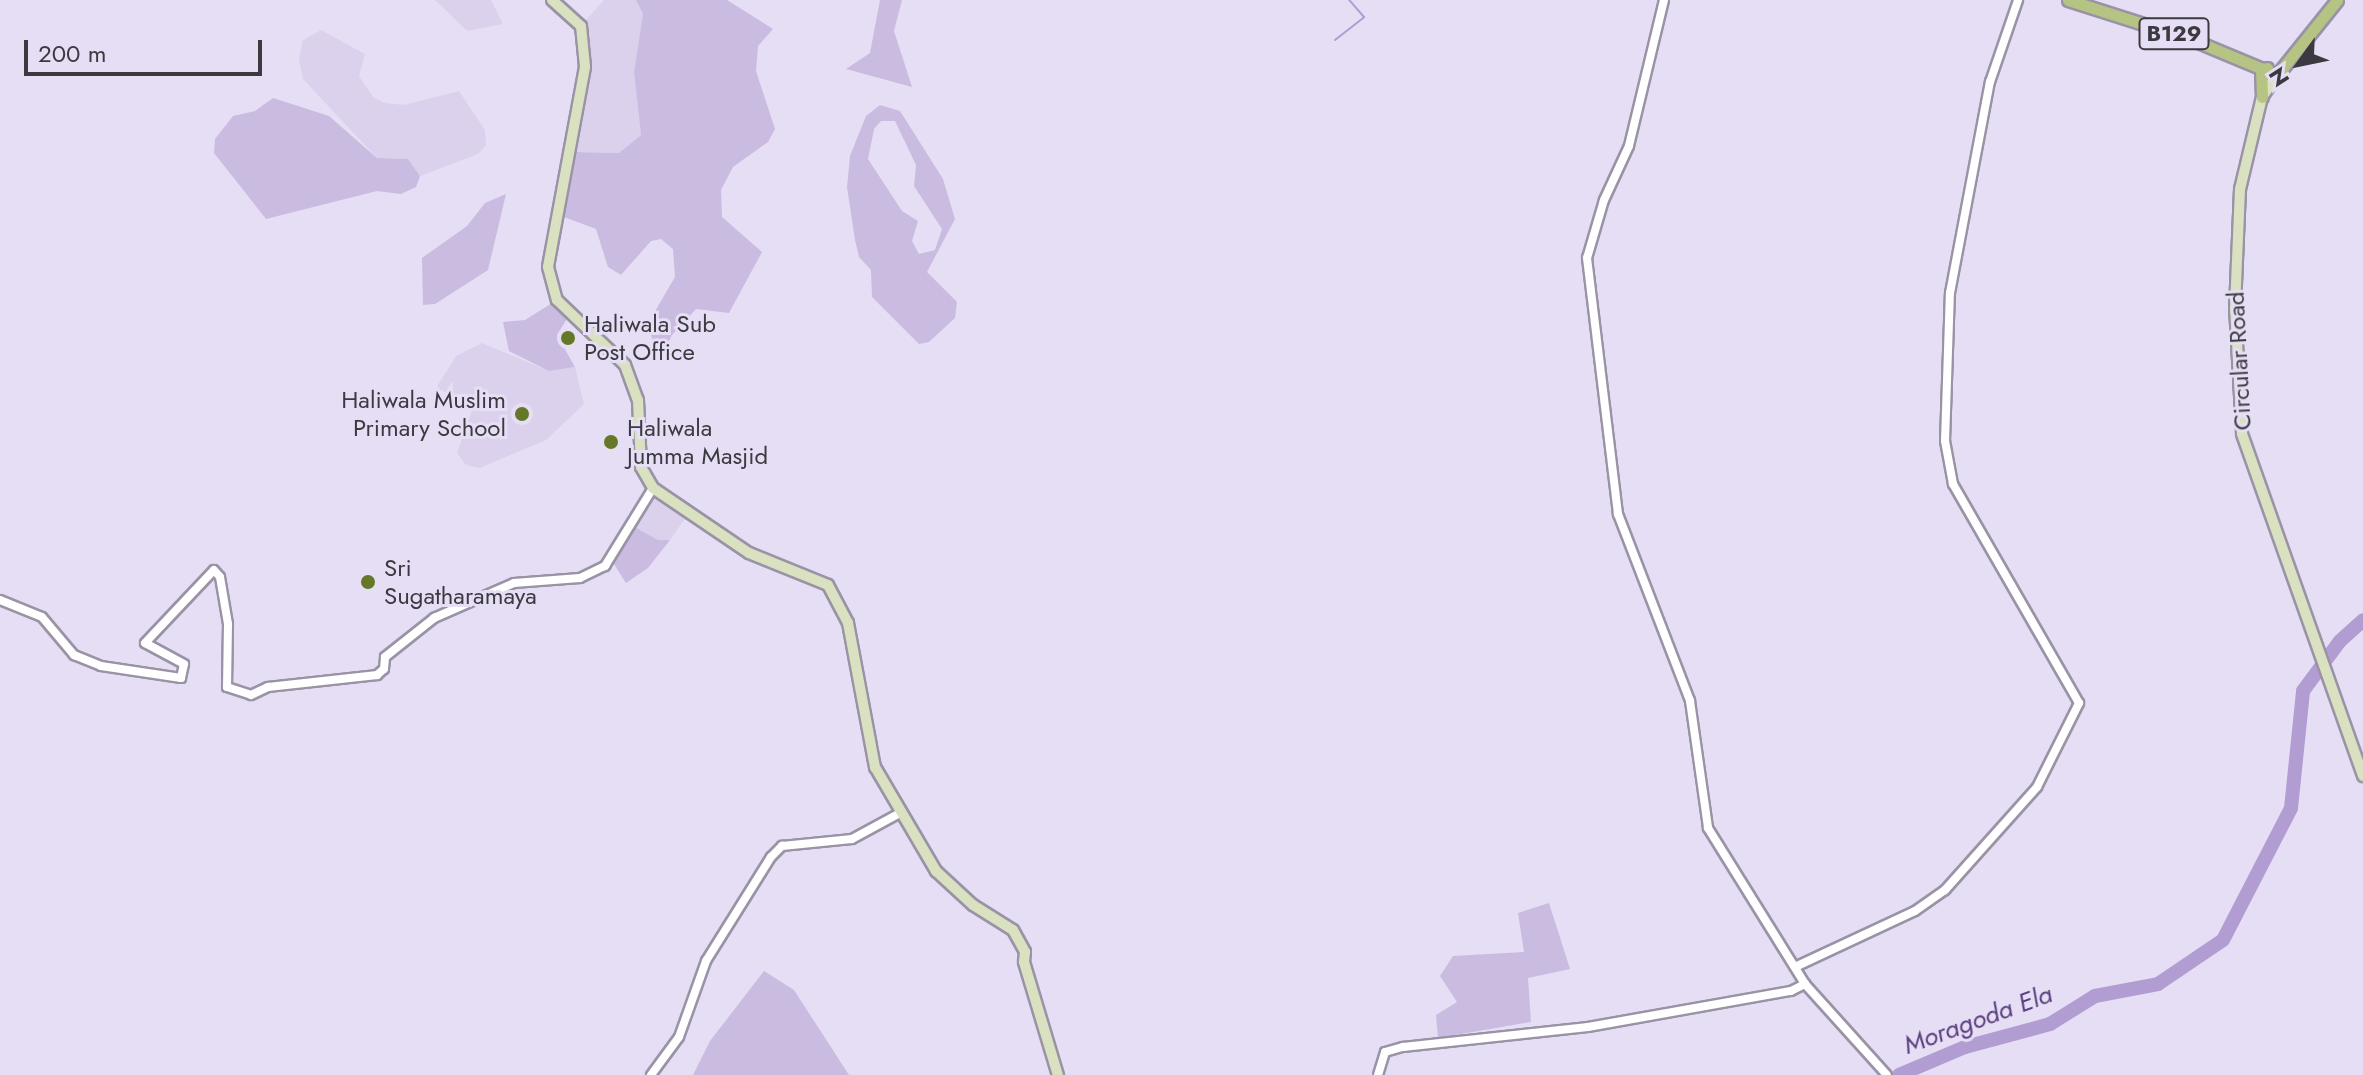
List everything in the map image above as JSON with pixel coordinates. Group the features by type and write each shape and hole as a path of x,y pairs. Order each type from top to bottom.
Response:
{"main road":[{"path":"552,0 581,26 585,67 548,267 557,300 625,365 638,400 639,458 653,488 749,553 828,585 848,623 875,767 936,871 973,905 1013,930 1025,952 1024,962 1058,1075"},
{"name":"B129","path":"2068,0 2193,40 2277,75"},
{"name":"Circular Road","path":"2337,0 2288,57 2262,97 2240,189 2237,226 2238,404 2244,443 2363,776"},
{"path":"2262,97 2261,69 2288,57"}],"street":[{"path":"1664,0 1629,146 1604,200 1587,258 1618,514 1690,701 1708,828 1805,984 1887,1075"},
{"path":"1795,967 1915,911 1945,890 2037,787 2079,703 1953,484 1945,441 1950,293 1990,82 2018,0"},
{"path":"0,600 42,617 74,655 101,666 181,678 184,664 145,643 214,570 220,577 228,624 227,687 251,695 268,687 377,675 384,669 385,657 434,618 514,583 580,578 605,566 653,488"},
{"path":"652,1073 679,1037 706,961 771,857 782,846 852,839 900,813"},
{"path":"1378,1075 1385,1052 1403,1047 1588,1027 1700,1009 1805,984"}],"shaded area":[{"path":"435,0 491,0 503,24 467,31"},
{"path":"604,0 636,0 643,14 634,72 641,135 619,153 571,152 581,106 581,26"},
{"path":"636,0 727,0 773,29 758,46 756,71 775,129 768,142 733,167 721,190 722,217 762,252 729,313 696,309 672,335 660,359 647,325 675,277 673,249 661,239 651,241 621,275 608,267 596,229 556,214 571,152 619,153 641,135 634,72 643,14"},
{"path":"880,0 902,0 894,31 912,87 846,69 870,53"},
{"path":"321,30 365,54 359,76 373,97 385,103 404,105 459,91 485,130 486,145 478,154 420,176 408,159 377,158 303,79 299,59 303,40"},
{"path":"273,98 329,116 377,158 408,159 420,176 416,187 401,194 377,191 266,219 214,153 215,139 233,116 255,111"},
{"path":"880,105 900,111 943,179 955,219 927,272 957,302 955,318 929,342 919,344 872,297 871,270 859,257 847,187 850,156 866,116","holes":["881,121 895,121 916,165 914,186 942,229 935,250 919,254 912,241 918,221 902,211 868,159 874,129"]},
{"path":"506,194 488,270 435,304 423,305 422,258 467,226 485,203"},
{"path":"557,300 570,314 557,335 575,367 549,371 509,351 503,322 525,320"},
{"name":"Haliwala Muslim Primary School","path":"482,343 549,371 575,367 584,404 546,440 480,468 466,465 457,453 474,405 436,388 456,356"},
{"path":"653,488 689,513 670,540 658,540 633,526"},
{"path":"633,526 658,540 670,540 648,568 626,583 612,561"},
{"path":"1549,903 1570,969 1528,978 1531,1022 1438,1038 1436,1015 1457,1002 1440,976 1453,956 1524,952 1518,913"},
{"path":"764,971 794,990 849,1075 693,1075 710,1041"}],"waterway":[{"path":"1335,40 1364,17 1349,0"},
{"name":"Moragoda Ela","path":"1899,1075 1965,1047 2050,1024 2095,996 2158,984 2223,940 2291,808 2303,691 2340,641 2363,620"}],"place":[{"name":"Haliwala Sub Post Office","path":"568,338"},
{"name":"Haliwala Muslim Primary School","path":"522,414"},
{"name":"Haliwala Jumma Masjid","path":"611,442"},
{"name":"Sri Sugatharamaya","path":"368,582"}]}
